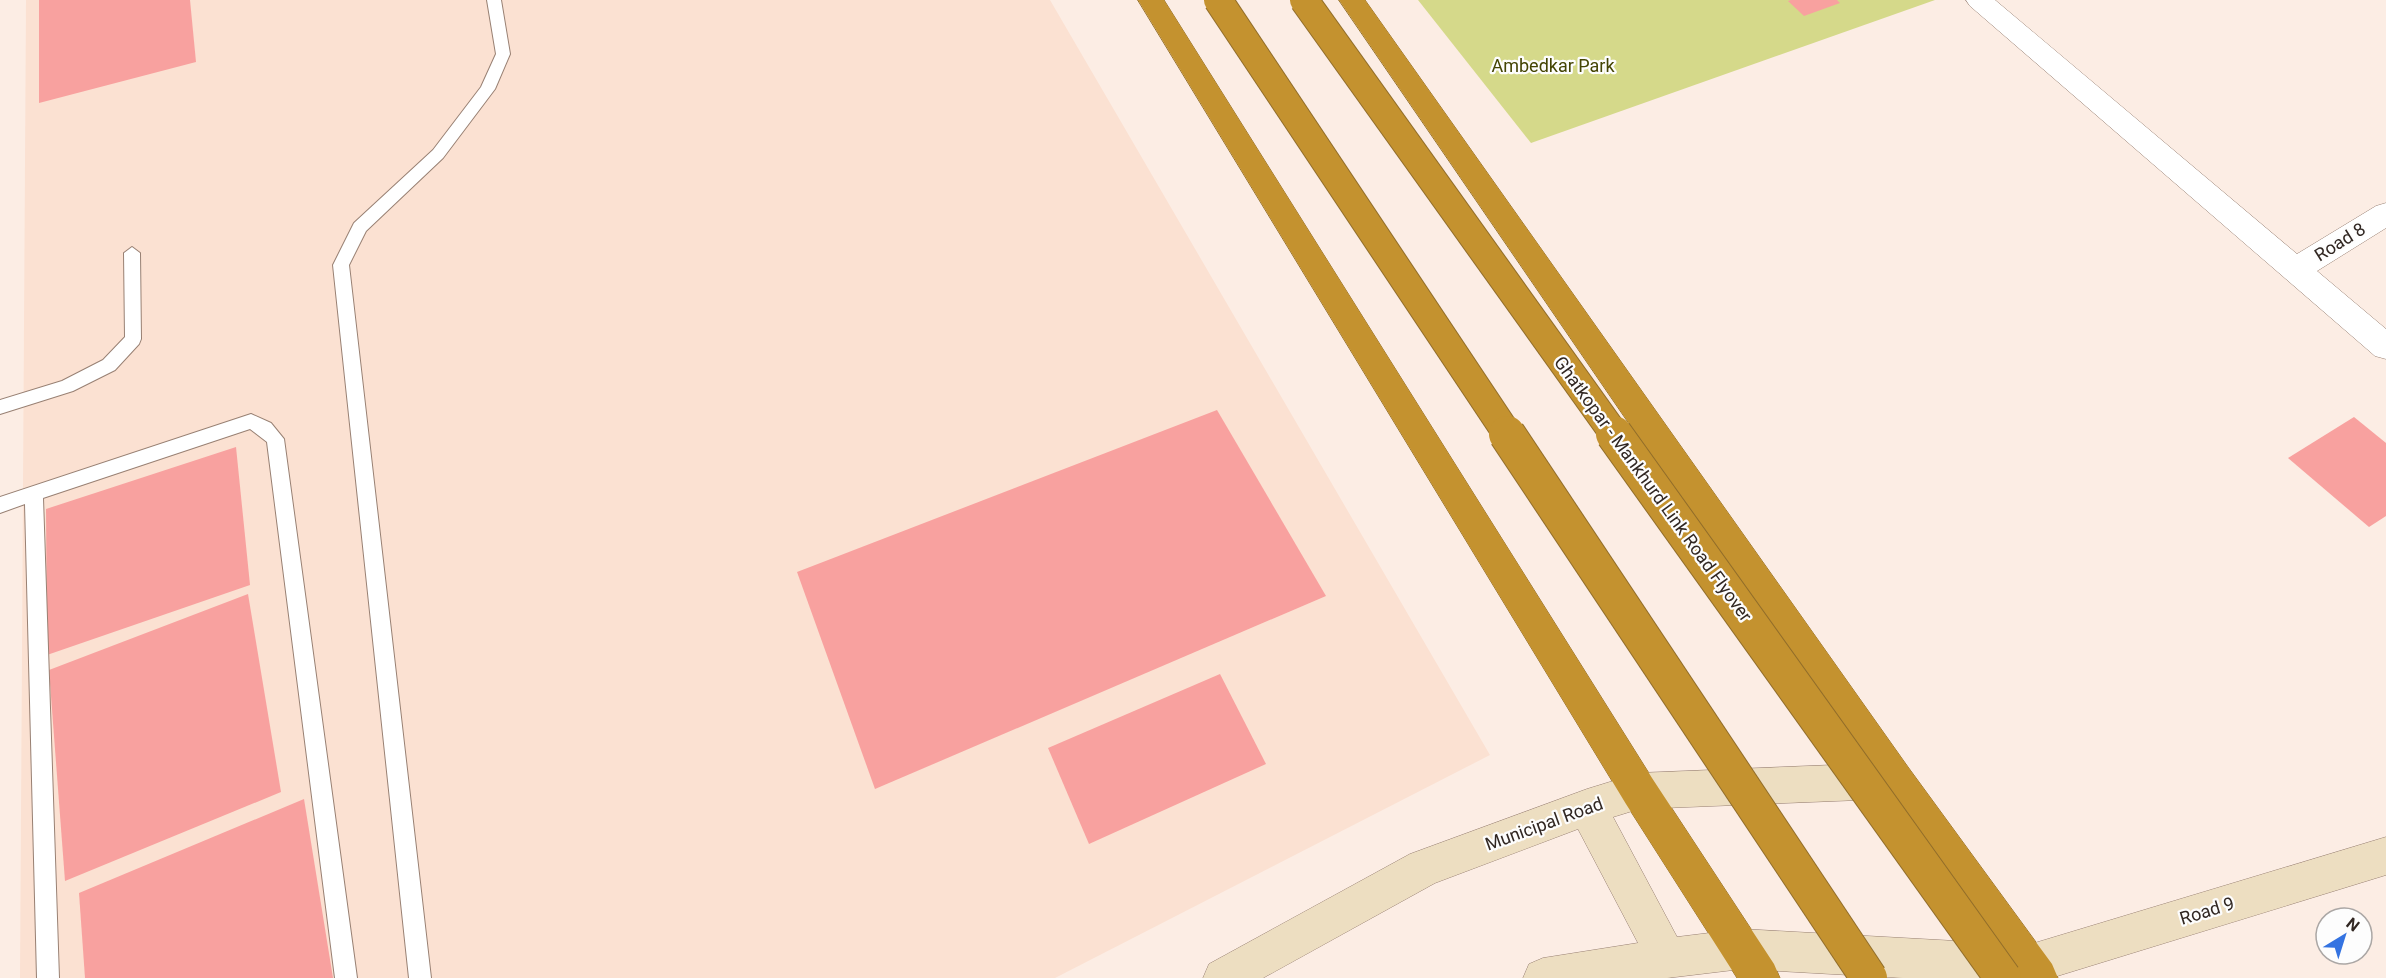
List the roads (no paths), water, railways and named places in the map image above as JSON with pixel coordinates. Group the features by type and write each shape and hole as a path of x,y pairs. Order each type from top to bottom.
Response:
{"highway":[{"path":"1151,0 1639,791 1751,964"},
{"path":"1218,0 1869,978"},
{"name":"Ghatkopar - Mankhurd Link Road Flyover","path":"1304,0 2023,974"},
{"path":"1352,0 1895,780 2023,974"}],"street":[{"path":"1979,0 2386,347"},
{"name":"Road 8","path":"2295,270 2386,214"},
{"name":"Municipal Road","path":"1223,978 1424,868 1587,807 1639,791 1895,780"},
{"path":"1587,807 1666,958"},
{"name":"Road 9","path":"2023,974 2382,863"},
{"path":"1544,978 1666,958 1751,964 2023,974"}],"lane":[{"path":"420,978 341,265 360,227 438,154 488,89 503,54 494,0"},
{"path":"0,407 78,381 109,364 133,339 132,253"},
{"path":"0,505 250,421 265,428 275,439 346,978"},
{"path":"34,494 48,978"}],"park label":[{"name":"Ambedkar Park","path":"1553,66"}]}
